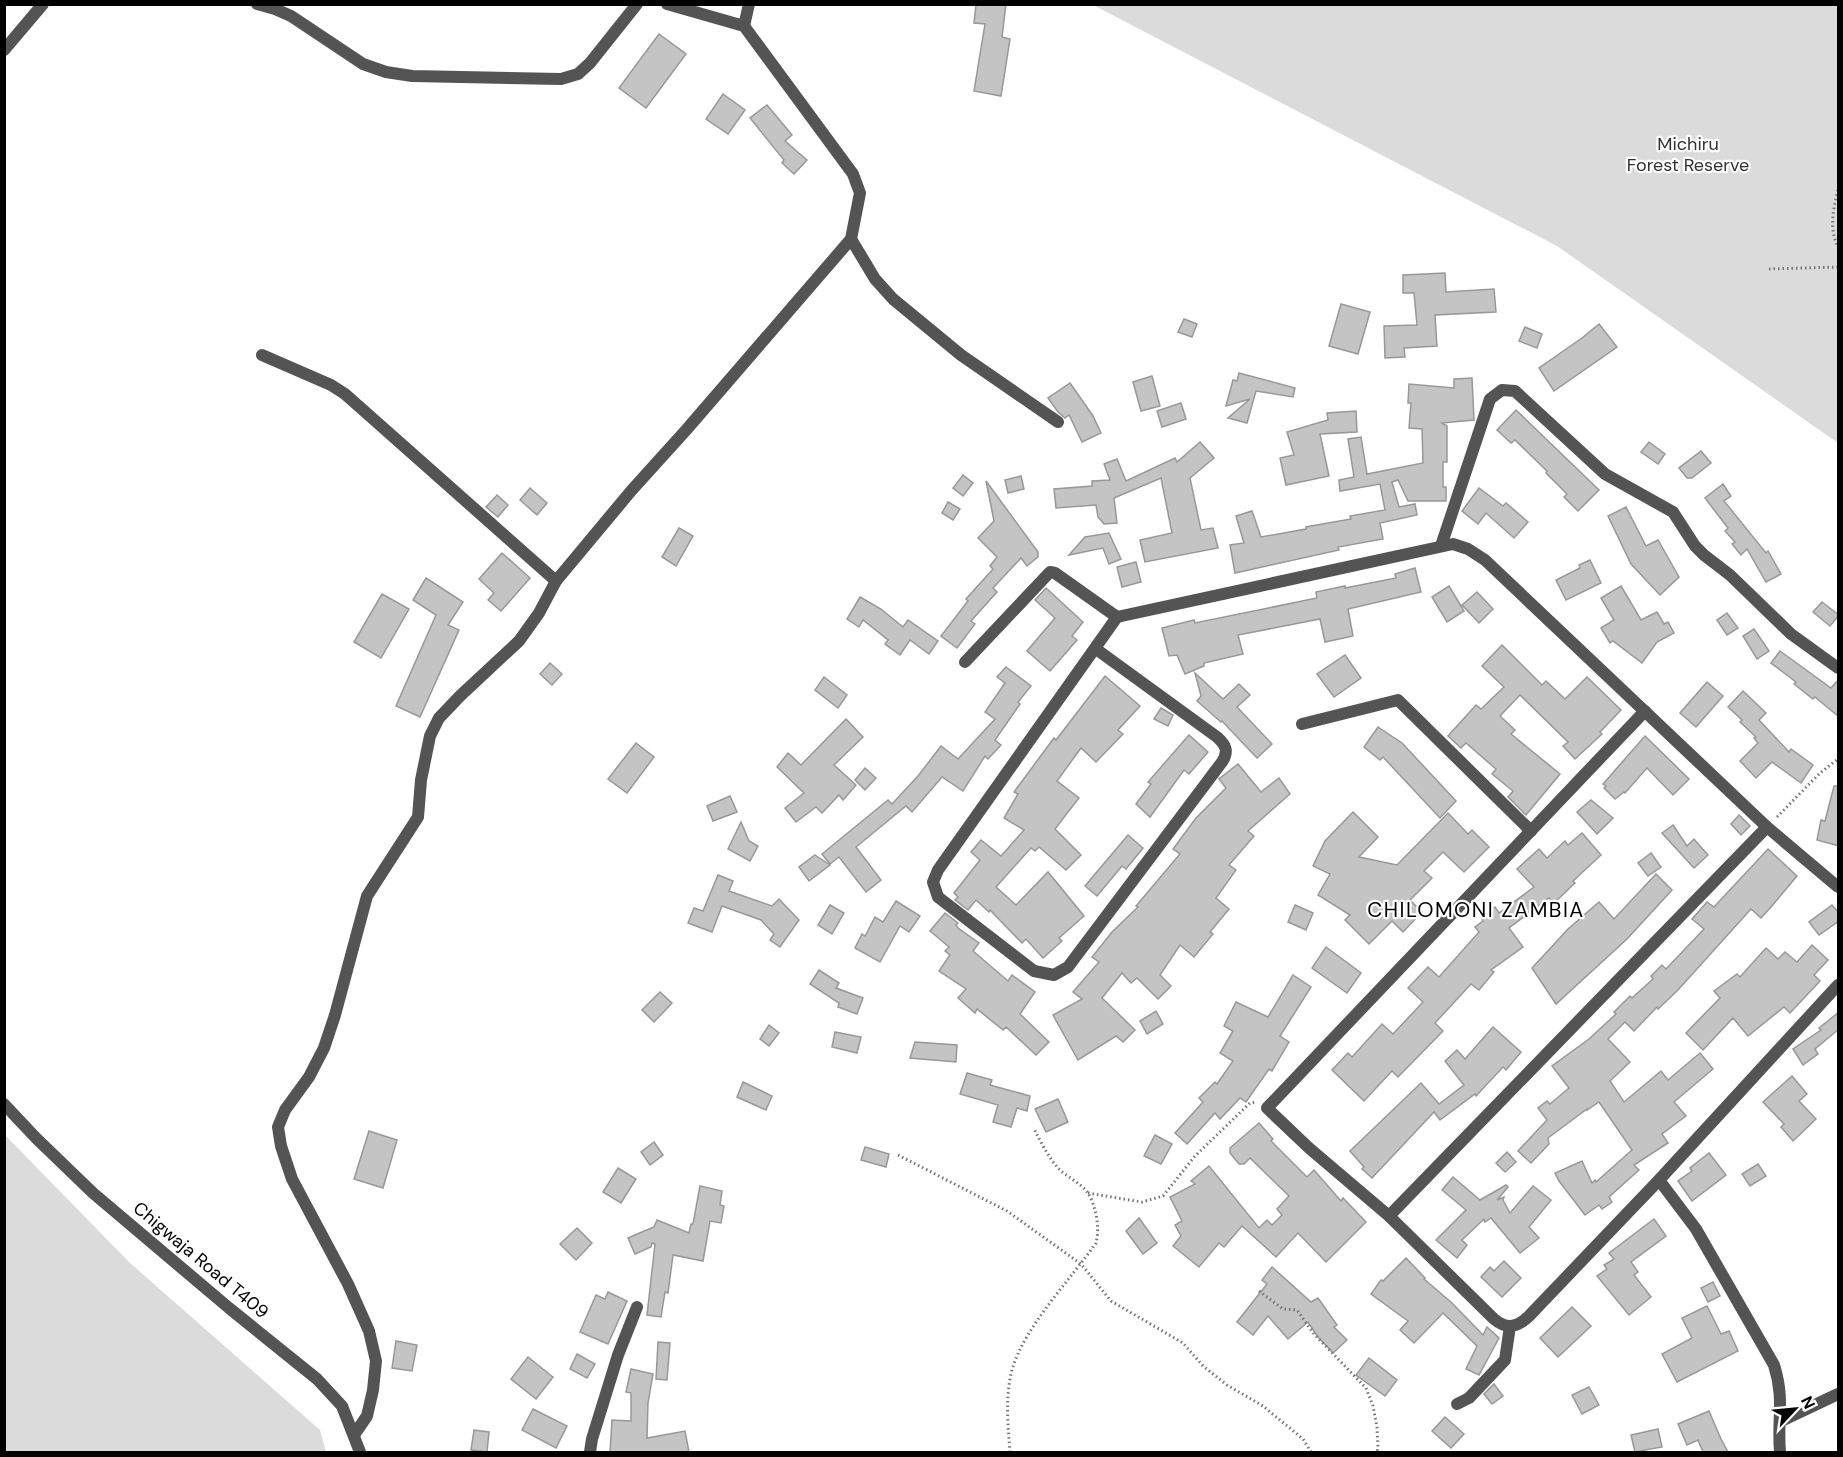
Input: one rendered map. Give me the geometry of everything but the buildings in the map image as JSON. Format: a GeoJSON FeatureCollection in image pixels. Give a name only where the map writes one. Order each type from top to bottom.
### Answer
{"type":"FeatureCollection","features":[{"type":"Feature","properties":{"kind":"street"},"geometry":{"type":"LineString","coordinates":[[4,50],[43,4]]}},
{"type":"Feature","properties":{"kind":"street"},"geometry":{"type":"LineString","coordinates":[[257,4],[291,16],[363,64],[386,72],[412,76],[561,79],[578,74],[590,63],[637,4]]}},
{"type":"Feature","properties":{"kind":"street"},"geometry":{"type":"LineString","coordinates":[[354,1435],[367,1416],[374,1390],[376,1361],[369,1330],[348,1284],[292,1179],[281,1146],[278,1127],[285,1110],[309,1077],[324,1048],[367,896],[418,817],[421,780],[430,736],[439,718],[519,641],[539,613],[556,581],[631,491],[851,239],[860,193],[853,174],[744,26],[667,4]]}},
{"type":"Feature","properties":{"kind":"street"},"geometry":{"type":"LineString","coordinates":[[744,26],[749,4]]}},
{"type":"Feature","properties":{"kind":"street"},"geometry":{"type":"LineString","coordinates":[[851,239],[875,279],[893,299],[961,355],[1058,422]]}},
{"type":"Feature","properties":{"kind":"street"},"geometry":{"type":"LineString","coordinates":[[262,355],[331,385],[345,394],[556,581]]}},
{"type":"Feature","properties":{"kind":"street"},"geometry":{"type":"LineString","coordinates":[[1441,546],[1490,399],[1502,390],[1515,391],[1605,474],[1673,512],[1695,546],[1704,555],[1730,575],[1791,634],[1839,668]]}},
{"type":"Feature","properties":{"kind":"street"},"geometry":{"type":"LineString","coordinates":[[1096,649],[1217,737],[1225,744],[1227,752],[1222,762],[1068,967],[1053,975],[1045,975],[1034,971],[938,897],[933,882],[938,870],[1117,617],[1453,544],[1468,549],[1485,560],[1767,827],[1839,887]]}},
{"type":"Feature","properties":{"kind":"street"},"geometry":{"type":"LineString","coordinates":[[965,662],[1050,572],[1055,573],[1117,617]]}},
{"type":"Feature","properties":{"kind":"street"},"geometry":{"type":"LineString","coordinates":[[1302,724],[1398,700],[1531,831]]}},
{"type":"Feature","properties":{"kind":"street"},"geometry":{"type":"LineString","coordinates":[[1645,711],[1267,1107],[1309,1148],[1389,1216],[1494,1319],[1505,1326],[1510,1326],[1523,1322],[1529,1316],[1659,1180],[1839,985]]}},
{"type":"Feature","properties":{"kind":"street"},"geometry":{"type":"LineString","coordinates":[[1389,1216],[1767,827]]}},
{"type":"Feature","properties":{"kind":"street","name":"Chigwaja Road T409"},"geometry":{"type":"LineString","coordinates":[[4,1104],[93,1193],[318,1380],[342,1406],[360,1452]]}},
{"type":"Feature","properties":{"kind":"street"},"geometry":{"type":"LineString","coordinates":[[1659,1180],[1696,1228],[1774,1365],[1782,1406],[1780,1452]]}},
{"type":"Feature","properties":{"kind":"street"},"geometry":{"type":"LineString","coordinates":[[590,1452],[618,1355],[637,1307]]}},
{"type":"Feature","properties":{"kind":"street"},"geometry":{"type":"LineString","coordinates":[[1457,1404],[1469,1398],[1505,1360],[1510,1326]]}},
{"type":"Feature","properties":{"kind":"street"},"geometry":{"type":"LineString","coordinates":[[1781,1421],[1839,1394]]}},
{"type":"Feature","properties":{"kind":"path"},"geometry":{"type":"LineString","coordinates":[[1839,190],[1833,217],[1833,237],[1839,247]]}},
{"type":"Feature","properties":{"kind":"path"},"geometry":{"type":"LineString","coordinates":[[1769,269],[1839,267]]}},
{"type":"Feature","properties":{"kind":"path"},"geometry":{"type":"LineString","coordinates":[[1767,827],[1824,769],[1839,759]]}},
{"type":"Feature","properties":{"kind":"path"},"geometry":{"type":"LineString","coordinates":[[1034,1128],[1058,1168],[1088,1192],[1143,1202],[1163,1196],[1195,1156],[1250,1103],[1254,1102],[1267,1107]]}},
{"type":"Feature","properties":{"kind":"path"},"geometry":{"type":"LineString","coordinates":[[898,1155],[1007,1211],[1081,1264],[1111,1301],[1183,1343],[1203,1366],[1227,1385],[1263,1406],[1303,1439],[1311,1452]]}},
{"type":"Feature","properties":{"kind":"path"},"geometry":{"type":"LineString","coordinates":[[1010,1452],[1006,1410],[1012,1369],[1027,1338],[1051,1301],[1096,1243],[1099,1232],[1098,1222],[1088,1192]]}},
{"type":"Feature","properties":{"kind":"path"},"geometry":{"type":"LineString","coordinates":[[1259,1291],[1283,1309],[1297,1310],[1314,1334],[1366,1388],[1373,1406],[1377,1427],[1377,1452]]}},
{"type":"Feature","properties":{"kind":"green space","name":"Michiru Forest Reserve"},"geometry":{"type":"Polygon","coordinates":[[[1093,5],[1838,5],[1838,443],[1557,246],[1093,5]]]}},
{"type":"Feature","properties":{"kind":"green space"},"geometry":{"type":"Polygon","coordinates":[[[4,1134],[130,1263],[320,1430],[326,1452],[5,1452],[4,1134]]]}},
{"type":"Feature","properties":{"kind":"district","name":"CHILOMONI ZAMBIA"},"geometry":{"type":"Point","coordinates":[1476,910]}}]}
